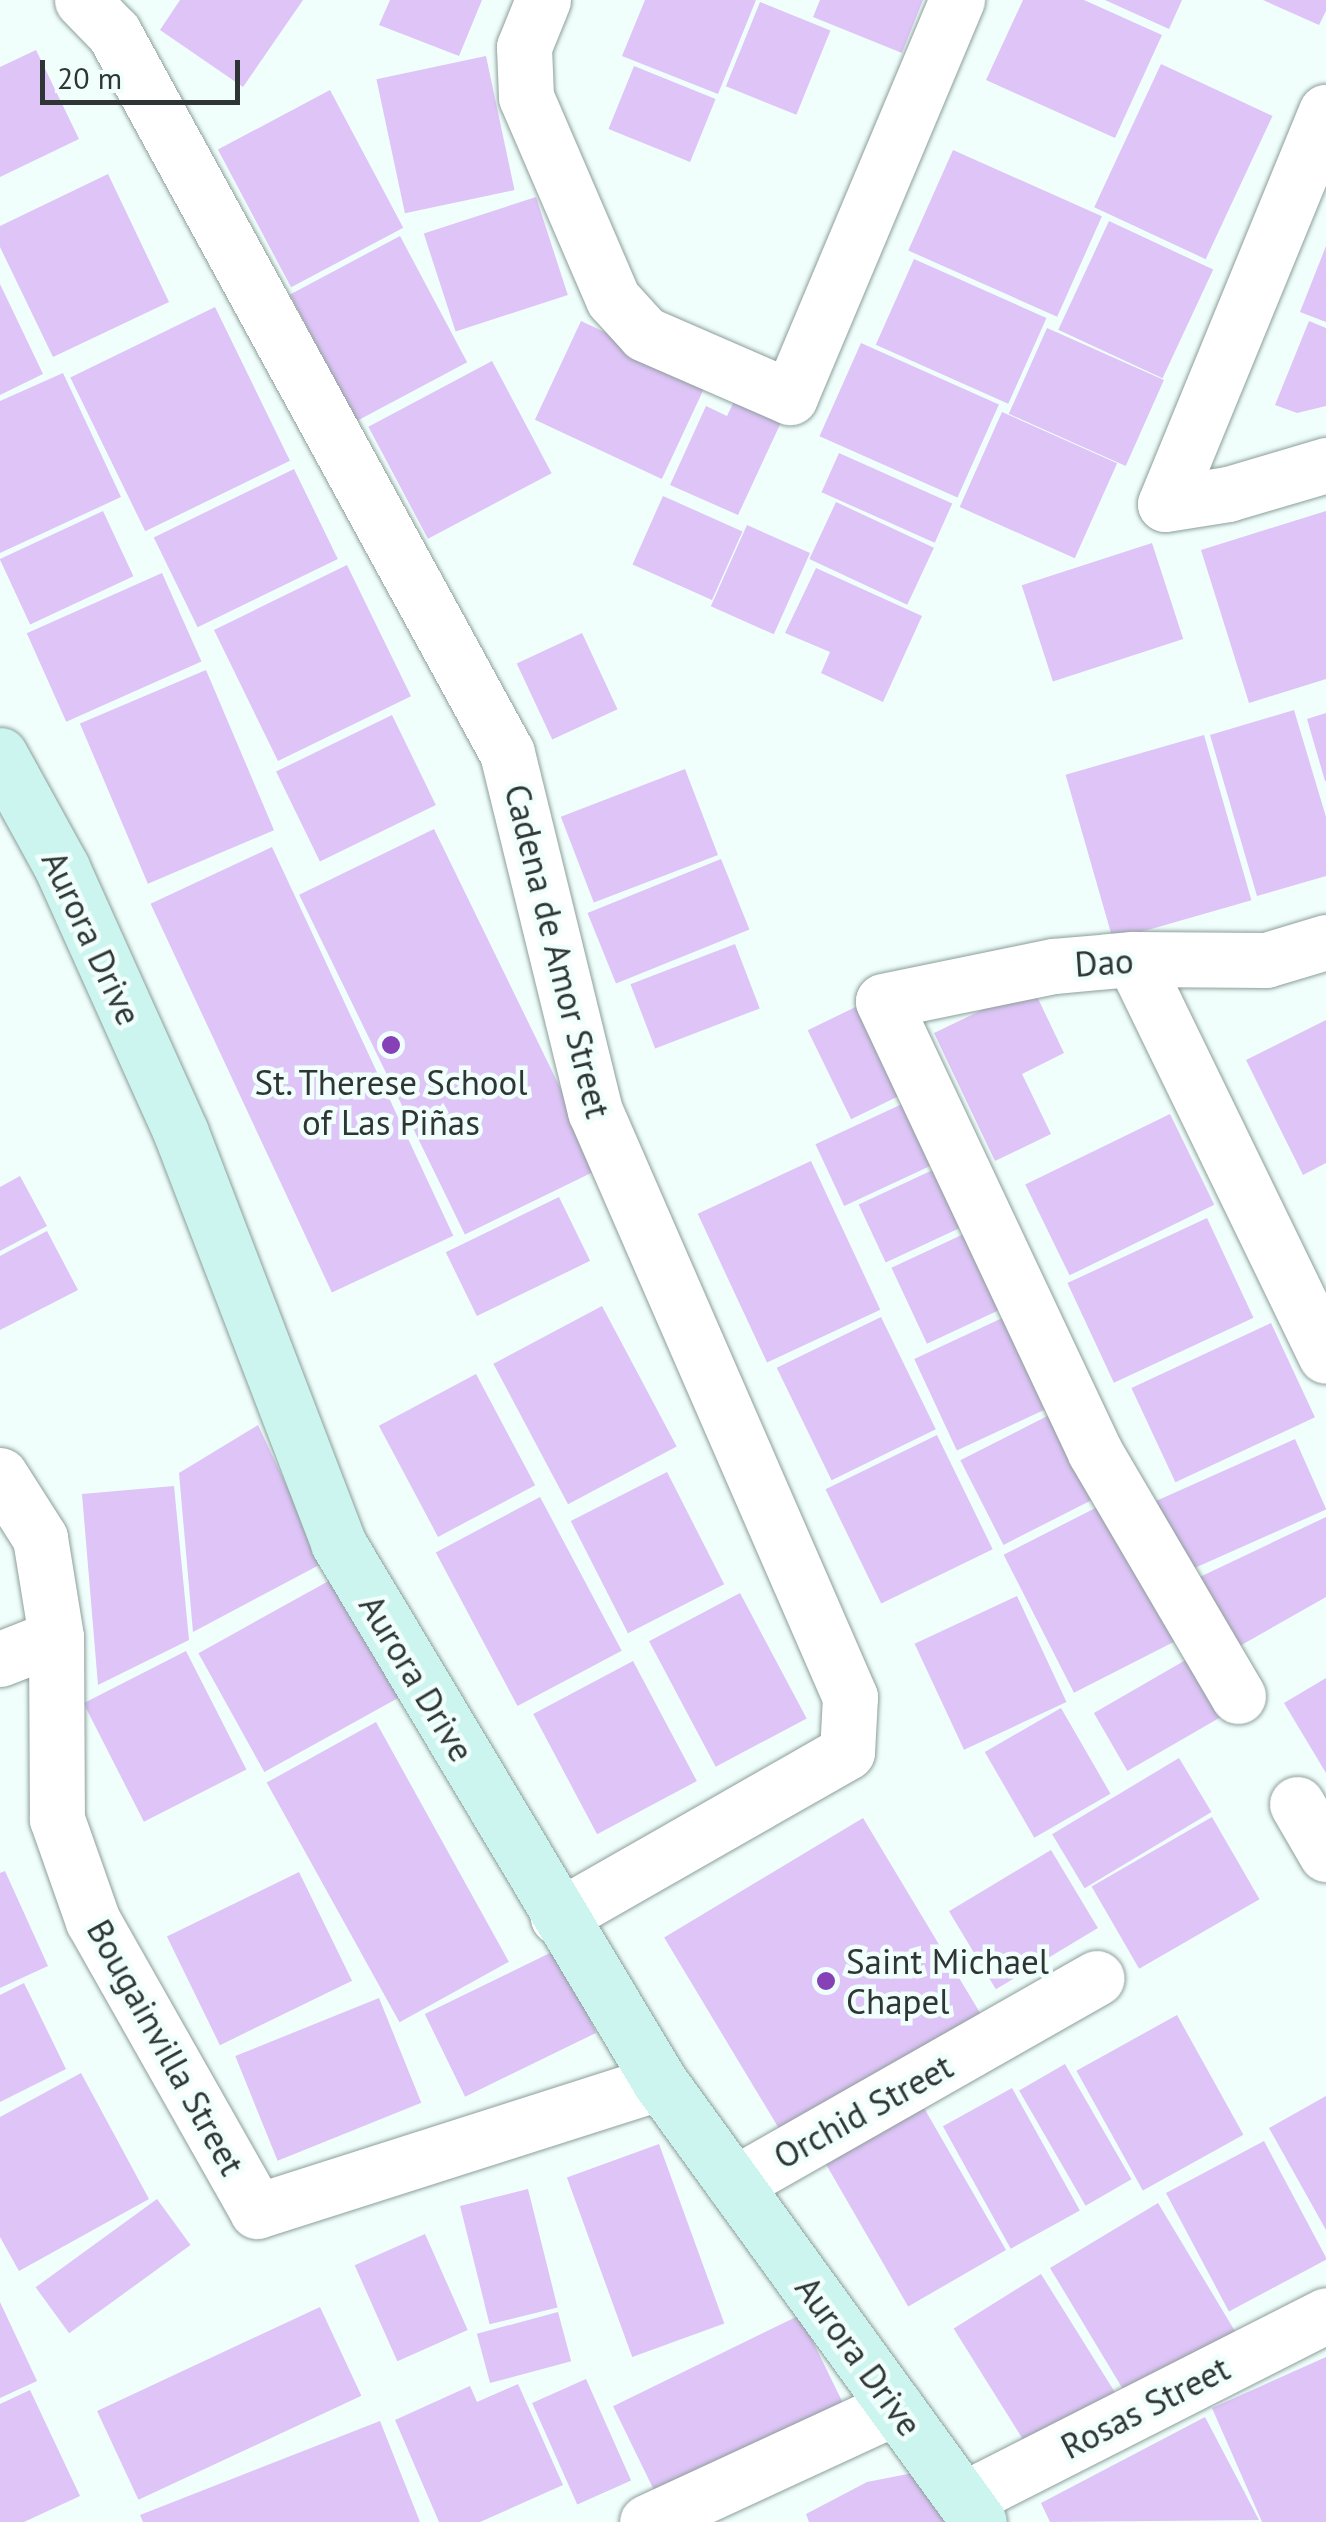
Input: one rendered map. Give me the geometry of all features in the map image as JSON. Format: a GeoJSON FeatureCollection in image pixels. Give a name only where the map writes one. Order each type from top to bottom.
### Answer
{"type":"FeatureCollection","features":[{"type":"Feature","properties":{"kind":"street","name":"Cadena de Amor Street"},"geometry":{"type":"LineString","coordinates":[[82,0],[114,33],[508,753],[595,1111],[850,1696],[847,1752],[558,1917]]}},
{"type":"Feature","properties":{"kind":"street"},"geometry":{"type":"LineString","coordinates":[[543,0],[524,46],[526,97],[613,299],[645,334],[790,396],[958,0]]}},
{"type":"Feature","properties":{"kind":"street"},"geometry":{"type":"LineString","coordinates":[[1326,112],[1165,504],[1326,465]]}},
{"type":"Feature","properties":{"kind":"street","name":"Aurora Drive"},"geometry":{"type":"LineString","coordinates":[[0,754],[62,868],[181,1133],[338,1543],[660,2082],[972,2511]]}},
{"type":"Feature","properties":{"kind":"street","name":"Dao"},"geometry":{"type":"LineString","coordinates":[[1238,1696],[1095,1452],[883,1001],[1054,966],[1133,958],[1266,960],[1326,942]]}},
{"type":"Feature","properties":{"kind":"street"},"geometry":{"type":"LineString","coordinates":[[1133,958],[1326,1356]]}},
{"type":"Feature","properties":{"kind":"street","name":"Bougainvilla Street"},"geometry":{"type":"LineString","coordinates":[[0,1474],[40,1538],[56,1636],[58,1819],[94,1921],[257,2211],[660,2082]]}},
{"type":"Feature","properties":{"kind":"street"},"geometry":{"type":"LineString","coordinates":[[0,1659],[56,1636]]}},
{"type":"Feature","properties":{"kind":"street"},"geometry":{"type":"LineString","coordinates":[[1297,1804],[1326,1854]]}},
{"type":"Feature","properties":{"kind":"street","name":"Orchid Street"},"geometry":{"type":"LineString","coordinates":[[734,2184],[1096,1978]]}},
{"type":"Feature","properties":{"kind":"street","name":"Rosas Street"},"geometry":{"type":"LineString","coordinates":[[972,2511],[1326,2314]]}},
{"type":"Feature","properties":{"kind":"street"},"geometry":{"type":"LineString","coordinates":[[647,2522],[896,2407]]}},
{"type":"Feature","properties":{"kind":"building"},"geometry":{"type":"Polygon","coordinates":[[[180,0],[303,0],[243,87],[160,30],[180,0]]]}},
{"type":"Feature","properties":{"kind":"building"},"geometry":{"type":"Polygon","coordinates":[[[390,0],[482,0],[459,56],[379,25],[390,0]]]}},
{"type":"Feature","properties":{"kind":"building"},"geometry":{"type":"Polygon","coordinates":[[[645,0],[756,0],[718,94],[622,56],[645,0]]]}},
{"type":"Feature","properties":{"kind":"building"},"geometry":{"type":"Polygon","coordinates":[[[820,0],[923,0],[902,53],[813,17],[820,0]]]}},
{"type":"Feature","properties":{"kind":"building"},"geometry":{"type":"Polygon","coordinates":[[[1023,0],[1084,0],[1162,35],[1115,138],[986,80],[1023,0]]]}},
{"type":"Feature","properties":{"kind":"building"},"geometry":{"type":"Polygon","coordinates":[[[1105,0],[1182,0],[1169,29],[1105,0]]]}},
{"type":"Feature","properties":{"kind":"building"},"geometry":{"type":"Polygon","coordinates":[[[1263,0],[1326,0],[1326,11],[1319,25],[1263,0]]]}},
{"type":"Feature","properties":{"kind":"building"},"geometry":{"type":"Polygon","coordinates":[[[760,2],[830,30],[796,115],[726,86],[760,2]]]}},
{"type":"Feature","properties":{"kind":"building"},"geometry":{"type":"Polygon","coordinates":[[[36,50],[79,139],[0,177],[0,67],[36,50]]]}},
{"type":"Feature","properties":{"kind":"building"},"geometry":{"type":"Polygon","coordinates":[[[486,56],[514,190],[405,213],[376,79],[486,56]]]}},
{"type":"Feature","properties":{"kind":"building"},"geometry":{"type":"Polygon","coordinates":[[[1161,64],[1272,116],[1206,259],[1094,207],[1161,64]]]}},
{"type":"Feature","properties":{"kind":"building"},"geometry":{"type":"Polygon","coordinates":[[[634,66],[716,99],[690,162],[609,129],[634,66]]]}},
{"type":"Feature","properties":{"kind":"building"},"geometry":{"type":"Polygon","coordinates":[[[330,90],[403,228],[291,287],[218,150],[330,90]]]}},
{"type":"Feature","properties":{"kind":"building"},"geometry":{"type":"Polygon","coordinates":[[[953,150],[1102,216],[1057,317],[908,250],[953,150]]]}},
{"type":"Feature","properties":{"kind":"building"},"geometry":{"type":"Polygon","coordinates":[[[108,174],[169,302],[53,357],[0,247],[0,226],[108,174]]]}},
{"type":"Feature","properties":{"kind":"building"},"geometry":{"type":"Polygon","coordinates":[[[536,197],[568,295],[456,331],[424,233],[536,197]]]}},
{"type":"Feature","properties":{"kind":"building"},"geometry":{"type":"Polygon","coordinates":[[[1109,221],[1213,270],[1163,378],[1058,330],[1109,221]]]}},
{"type":"Feature","properties":{"kind":"building"},"geometry":{"type":"Polygon","coordinates":[[[400,236],[467,362],[357,421],[290,295],[400,236]]]}},
{"type":"Feature","properties":{"kind":"building"},"geometry":{"type":"Polygon","coordinates":[[[1326,246],[1326,322],[1300,312],[1326,246]]]}},
{"type":"Feature","properties":{"kind":"building"},"geometry":{"type":"Polygon","coordinates":[[[914,259],[1046,318],[1008,404],[876,345],[914,259]]]}},
{"type":"Feature","properties":{"kind":"building"},"geometry":{"type":"Polygon","coordinates":[[[0,284],[43,374],[0,395],[0,284]]]}},
{"type":"Feature","properties":{"kind":"building"},"geometry":{"type":"Polygon","coordinates":[[[215,307],[290,461],[145,531],[70,378],[215,307]]]}},
{"type":"Feature","properties":{"kind":"building"},"geometry":{"type":"Polygon","coordinates":[[[581,321],[708,380],[662,479],[535,420],[581,321]]]}},
{"type":"Feature","properties":{"kind":"building"},"geometry":{"type":"Polygon","coordinates":[[[1309,321],[1326,328],[1326,406],[1297,413],[1275,405],[1309,321]]]}},
{"type":"Feature","properties":{"kind":"building"},"geometry":{"type":"Polygon","coordinates":[[[1047,328],[1164,380],[1126,466],[1009,414],[1047,328]]]}},
{"type":"Feature","properties":{"kind":"building"},"geometry":{"type":"Polygon","coordinates":[[[861,343],[999,404],[957,498],[820,436],[861,343]]]}},
{"type":"Feature","properties":{"kind":"building"},"geometry":{"type":"Polygon","coordinates":[[[492,361],[552,473],[428,539],[368,427],[492,361]]]}},
{"type":"Feature","properties":{"kind":"building"},"geometry":{"type":"Polygon","coordinates":[[[63,373],[121,497],[0,553],[0,401],[63,373]]]}},
{"type":"Feature","properties":{"kind":"building"},"geometry":{"type":"Polygon","coordinates":[[[737,395],[784,416],[738,515],[670,485],[706,406],[727,416],[737,395]]]}},
{"type":"Feature","properties":{"kind":"building"},"geometry":{"type":"Polygon","coordinates":[[[1002,412],[1117,463],[1075,558],[960,507],[1002,412]]]}},
{"type":"Feature","properties":{"kind":"building"},"geometry":{"type":"Polygon","coordinates":[[[839,453],[952,503],[935,543],[822,492],[839,453]]]}},
{"type":"Feature","properties":{"kind":"building"},"geometry":{"type":"Polygon","coordinates":[[[294,469],[338,559],[198,627],[154,537],[294,469]]]}},
{"type":"Feature","properties":{"kind":"building"},"geometry":{"type":"Polygon","coordinates":[[[663,496],[742,531],[712,600],[632,565],[663,496]]]}},
{"type":"Feature","properties":{"kind":"building"},"geometry":{"type":"Polygon","coordinates":[[[836,502],[934,548],[907,605],[809,559],[836,502]]]}},
{"type":"Feature","properties":{"kind":"building"},"geometry":{"type":"Polygon","coordinates":[[[103,511],[133,576],[30,624],[0,559],[103,511]]]}},
{"type":"Feature","properties":{"kind":"building"},"geometry":{"type":"Polygon","coordinates":[[[1326,511],[1326,679],[1249,703],[1201,550],[1326,511]]]}},
{"type":"Feature","properties":{"kind":"building"},"geometry":{"type":"Polygon","coordinates":[[[747,525],[810,553],[774,634],[711,606],[747,525]]]}},
{"type":"Feature","properties":{"kind":"building"},"geometry":{"type":"Polygon","coordinates":[[[1152,543],[1183,639],[1053,681],[1022,585],[1152,543]]]}},
{"type":"Feature","properties":{"kind":"building"},"geometry":{"type":"Polygon","coordinates":[[[347,565],[411,696],[278,761],[214,630],[347,565]]]}},
{"type":"Feature","properties":{"kind":"building"},"geometry":{"type":"Polygon","coordinates":[[[816,568],[922,616],[883,702],[821,673],[830,652],[785,633],[816,568]]]}},
{"type":"Feature","properties":{"kind":"building"},"geometry":{"type":"Polygon","coordinates":[[[162,573],[201,662],[66,722],[27,633],[162,573]]]}},
{"type":"Feature","properties":{"kind":"building"},"geometry":{"type":"Polygon","coordinates":[[[582,633],[617,709],[552,740],[517,663],[582,633]]]}},
{"type":"Feature","properties":{"kind":"building"},"geometry":{"type":"Polygon","coordinates":[[[206,670],[274,830],[148,884],[80,724],[206,670]]]}},
{"type":"Feature","properties":{"kind":"building"},"geometry":{"type":"Polygon","coordinates":[[[1294,710],[1326,817],[1326,876],[1257,896],[1210,735],[1294,710]]]}},
{"type":"Feature","properties":{"kind":"building"},"geometry":{"type":"Polygon","coordinates":[[[1326,713],[1326,781],[1325,781],[1307,719],[1326,713]]]}},
{"type":"Feature","properties":{"kind":"building"},"geometry":{"type":"Polygon","coordinates":[[[392,715],[436,805],[320,861],[276,772],[392,715]]]}},
{"type":"Feature","properties":{"kind":"building"},"geometry":{"type":"Polygon","coordinates":[[[1204,735],[1251,900],[1113,940],[1066,775],[1204,735]]]}},
{"type":"Feature","properties":{"kind":"building"},"geometry":{"type":"Polygon","coordinates":[[[685,769],[718,855],[594,903],[561,817],[685,769]]]}},
{"type":"Feature","properties":{"kind":"building"},"geometry":{"type":"Polygon","coordinates":[[[434,829],[600,1169],[465,1234],[299,895],[434,829]]]}},
{"type":"Feature","properties":{"kind":"building"},"geometry":{"type":"Polygon","coordinates":[[[272,847],[453,1236],[332,1292],[151,904],[272,847]]]}},
{"type":"Feature","properties":{"kind":"building"},"geometry":{"type":"Polygon","coordinates":[[[721,859],[749,929],[616,983],[587,913],[721,859]]]}},
{"type":"Feature","properties":{"kind":"building"},"geometry":{"type":"Polygon","coordinates":[[[735,944],[760,1008],[655,1049],[630,984],[735,944]]]}},
{"type":"Feature","properties":{"kind":"building"},"geometry":{"type":"Polygon","coordinates":[[[1032,986],[1064,1053],[1022,1074],[1051,1134],[995,1161],[934,1033],[1032,986]]]}},
{"type":"Feature","properties":{"kind":"building"},"geometry":{"type":"Polygon","coordinates":[[[876,997],[919,1086],[851,1119],[808,1030],[876,997]]]}},
{"type":"Feature","properties":{"kind":"building"},"geometry":{"type":"Polygon","coordinates":[[[1326,1020],[1326,1163],[1303,1175],[1246,1060],[1326,1020]]]}},
{"type":"Feature","properties":{"kind":"building"},"geometry":{"type":"Polygon","coordinates":[[[917,1097],[946,1159],[844,1206],[815,1144],[917,1097]]]}},
{"type":"Feature","properties":{"kind":"building"},"geometry":{"type":"Polygon","coordinates":[[[1170,1114],[1214,1205],[1070,1275],[1025,1185],[1170,1114]]]}},
{"type":"Feature","properties":{"kind":"building"},"geometry":{"type":"Polygon","coordinates":[[[811,1161],[880,1310],[767,1362],[698,1214],[811,1161]]]}},
{"type":"Feature","properties":{"kind":"building"},"geometry":{"type":"Polygon","coordinates":[[[952,1161],[979,1219],[886,1263],[859,1205],[952,1161]]]}},
{"type":"Feature","properties":{"kind":"building"},"geometry":{"type":"Polygon","coordinates":[[[20,1176],[47,1226],[0,1251],[0,1187],[20,1176]]]}},
{"type":"Feature","properties":{"kind":"building"},"geometry":{"type":"Polygon","coordinates":[[[559,1197],[590,1261],[477,1316],[446,1252],[559,1197]]]}},
{"type":"Feature","properties":{"kind":"building"},"geometry":{"type":"Polygon","coordinates":[[[1207,1218],[1253,1318],[1114,1383],[1067,1283],[1207,1218]]]}},
{"type":"Feature","properties":{"kind":"building"},"geometry":{"type":"Polygon","coordinates":[[[983,1225],[1018,1301],[927,1344],[891,1268],[983,1225]]]}},
{"type":"Feature","properties":{"kind":"building"},"geometry":{"type":"Polygon","coordinates":[[[47,1231],[78,1290],[0,1330],[0,1256],[47,1231]]]}},
{"type":"Feature","properties":{"kind":"building"},"geometry":{"type":"Polygon","coordinates":[[[602,1306],[677,1446],[568,1504],[493,1364],[602,1306]]]}},
{"type":"Feature","properties":{"kind":"building"},"geometry":{"type":"Polygon","coordinates":[[[1013,1313],[1056,1405],[957,1451],[914,1359],[1013,1313]]]}},
{"type":"Feature","properties":{"kind":"building"},"geometry":{"type":"Polygon","coordinates":[[[881,1317],[936,1429],[832,1480],[777,1368],[881,1317]]]}},
{"type":"Feature","properties":{"kind":"building"},"geometry":{"type":"Polygon","coordinates":[[[1271,1323],[1315,1417],[1175,1482],[1131,1388],[1271,1323]]]}},
{"type":"Feature","properties":{"kind":"building"},"geometry":{"type":"Polygon","coordinates":[[[476,1374],[535,1485],[438,1537],[379,1426],[476,1374]]]}},
{"type":"Feature","properties":{"kind":"building"},"geometry":{"type":"Polygon","coordinates":[[[1061,1409],[1104,1494],[1003,1545],[960,1460],[1061,1409]]]}},
{"type":"Feature","properties":{"kind":"building"},"geometry":{"type":"Polygon","coordinates":[[[258,1425],[323,1563],[193,1632],[179,1473],[258,1425]]]}},
{"type":"Feature","properties":{"kind":"building"},"geometry":{"type":"Polygon","coordinates":[[[937,1435],[993,1549],[881,1604],[826,1489],[937,1435]]]}},
{"type":"Feature","properties":{"kind":"building"},"geometry":{"type":"Polygon","coordinates":[[[1295,1439],[1326,1509],[1178,1575],[1147,1505],[1295,1439]]]}},
{"type":"Feature","properties":{"kind":"building"},"geometry":{"type":"Polygon","coordinates":[[[667,1472],[724,1584],[628,1633],[571,1521],[667,1472]]]}},
{"type":"Feature","properties":{"kind":"building"},"geometry":{"type":"Polygon","coordinates":[[[174,1486],[189,1640],[98,1685],[82,1494],[174,1486]]]}},
{"type":"Feature","properties":{"kind":"building"},"geometry":{"type":"Polygon","coordinates":[[[540,1497],[622,1651],[518,1706],[436,1552],[540,1497]]]}},
{"type":"Feature","properties":{"kind":"building"},"geometry":{"type":"Polygon","coordinates":[[[1115,1498],[1185,1636],[1074,1693],[1004,1555],[1115,1498]]]}},
{"type":"Feature","properties":{"kind":"building"},"geometry":{"type":"Polygon","coordinates":[[[1326,1517],[1326,1597],[1222,1656],[1187,1583],[1326,1517]]]}},
{"type":"Feature","properties":{"kind":"building"},"geometry":{"type":"Polygon","coordinates":[[[334,1578],[400,1697],[264,1772],[198,1653],[334,1578]]]}},
{"type":"Feature","properties":{"kind":"building"},"geometry":{"type":"Polygon","coordinates":[[[740,1593],[807,1718],[716,1767],[649,1641],[740,1593]]]}},
{"type":"Feature","properties":{"kind":"building"},"geometry":{"type":"Polygon","coordinates":[[[1017,1596],[1066,1702],[964,1750],[915,1644],[1017,1596]]]}},
{"type":"Feature","properties":{"kind":"building"},"geometry":{"type":"Polygon","coordinates":[[[1203,1650],[1236,1708],[1127,1771],[1094,1713],[1203,1650]]]}},
{"type":"Feature","properties":{"kind":"building"},"geometry":{"type":"Polygon","coordinates":[[[186,1651],[246,1770],[144,1822],[84,1703],[186,1651]]]}},
{"type":"Feature","properties":{"kind":"building"},"geometry":{"type":"Polygon","coordinates":[[[633,1661],[697,1781],[597,1834],[533,1714],[633,1661]]]}},
{"type":"Feature","properties":{"kind":"building"},"geometry":{"type":"Polygon","coordinates":[[[1326,1678],[1326,1773],[1284,1703],[1326,1678]]]}},
{"type":"Feature","properties":{"kind":"building"},"geometry":{"type":"Polygon","coordinates":[[[1061,1708],[1110,1794],[1034,1838],[985,1752],[1061,1708]]]}},
{"type":"Feature","properties":{"kind":"building"},"geometry":{"type":"Polygon","coordinates":[[[376,1722],[509,1962],[400,2022],[267,1783],[376,1722]]]}},
{"type":"Feature","properties":{"kind":"building"},"geometry":{"type":"Polygon","coordinates":[[[1179,1758],[1211,1812],[1085,1888],[1052,1834],[1179,1758]]]}},
{"type":"Feature","properties":{"kind":"building"},"geometry":{"type":"Polygon","coordinates":[[[1212,1817],[1260,1899],[1139,1969],[1092,1886],[1212,1817]]]}},
{"type":"Feature","properties":{"kind":"building","name":"Saint Michael Chapel"},"geometry":{"type":"Polygon","coordinates":[[[863,1818],[987,2024],[788,2143],[664,1937],[863,1818]]]}},
{"type":"Feature","properties":{"kind":"building"},"geometry":{"type":"Polygon","coordinates":[[[1051,1850],[1098,1928],[996,1989],[949,1911],[1051,1850]]]}},
{"type":"Feature","properties":{"kind":"building"},"geometry":{"type":"Polygon","coordinates":[[[5,1871],[48,1966],[0,1988],[0,1873],[5,1871]]]}},
{"type":"Feature","properties":{"kind":"building"},"geometry":{"type":"Polygon","coordinates":[[[299,1872],[352,1981],[220,2045],[167,1936],[299,1872]]]}},
{"type":"Feature","properties":{"kind":"building"},"geometry":{"type":"Polygon","coordinates":[[[556,1950],[596,2033],[465,2097],[425,2014],[556,1950]]]}},
{"type":"Feature","properties":{"kind":"building"},"geometry":{"type":"Polygon","coordinates":[[[24,1983],[66,2069],[0,2102],[0,1995],[24,1983]]]}},
{"type":"Feature","properties":{"kind":"building"},"geometry":{"type":"Polygon","coordinates":[[[379,1998],[421,2103],[278,2161],[235,2056],[379,1998]]]}},
{"type":"Feature","properties":{"kind":"building"},"geometry":{"type":"Polygon","coordinates":[[[1177,2015],[1243,2135],[1143,2191],[1076,2071],[1177,2015]]]}},
{"type":"Feature","properties":{"kind":"building"},"geometry":{"type":"Polygon","coordinates":[[[1065,2064],[1132,2179],[1086,2206],[1019,2090],[1065,2064]]]}},
{"type":"Feature","properties":{"kind":"building"},"geometry":{"type":"Polygon","coordinates":[[[81,2073],[149,2199],[19,2271],[0,2237],[0,2117],[81,2073]]]}},
{"type":"Feature","properties":{"kind":"building"},"geometry":{"type":"Polygon","coordinates":[[[1012,2088],[1080,2210],[1011,2249],[943,2126],[1012,2088]]]}},
{"type":"Feature","properties":{"kind":"building"},"geometry":{"type":"Polygon","coordinates":[[[1326,2096],[1326,2230],[1269,2128],[1326,2096]]]}},
{"type":"Feature","properties":{"kind":"building"},"geometry":{"type":"Polygon","coordinates":[[[924,2108],[1006,2250],[908,2307],[826,2164],[924,2108]]]}},
{"type":"Feature","properties":{"kind":"building"},"geometry":{"type":"Polygon","coordinates":[[[1264,2141],[1326,2260],[1229,2311],[1166,2193],[1264,2141]]]}},
{"type":"Feature","properties":{"kind":"building"},"geometry":{"type":"Polygon","coordinates":[[[659,2144],[724,2323],[632,2357],[567,2178],[659,2144]]]}},
{"type":"Feature","properties":{"kind":"building"},"geometry":{"type":"Polygon","coordinates":[[[528,2189],[558,2307],[490,2324],[460,2206],[528,2189]]]}},
{"type":"Feature","properties":{"kind":"building"},"geometry":{"type":"Polygon","coordinates":[[[157,2199],[191,2245],[69,2333],[36,2287],[157,2199]]]}},
{"type":"Feature","properties":{"kind":"building"},"geometry":{"type":"Polygon","coordinates":[[[1158,2203],[1236,2332],[1128,2397],[1050,2268],[1158,2203]]]}},
{"type":"Feature","properties":{"kind":"building"},"geometry":{"type":"Polygon","coordinates":[[[425,2234],[468,2330],[397,2361],[355,2265],[425,2234]]]}},
{"type":"Feature","properties":{"kind":"building"},"geometry":{"type":"Polygon","coordinates":[[[1041,2274],[1119,2400],[1032,2454],[954,2329],[1041,2274]]]}},
{"type":"Feature","properties":{"kind":"building"},"geometry":{"type":"Polygon","coordinates":[[[0,2302],[37,2381],[0,2398],[0,2302]]]}},
{"type":"Feature","properties":{"kind":"building"},"geometry":{"type":"Polygon","coordinates":[[[320,2307],[361,2396],[138,2500],[97,2411],[320,2307]]]}},
{"type":"Feature","properties":{"kind":"building"},"geometry":{"type":"Polygon","coordinates":[[[558,2312],[571,2361],[490,2383],[477,2334],[558,2312]]]}},
{"type":"Feature","properties":{"kind":"building"},"geometry":{"type":"Polygon","coordinates":[[[800,2315],[848,2413],[661,2504],[613,2406],[800,2315]]]}},
{"type":"Feature","properties":{"kind":"building"},"geometry":{"type":"Polygon","coordinates":[[[1326,2357],[1326,2522],[1262,2522],[1212,2408],[1326,2357]]]}},
{"type":"Feature","properties":{"kind":"building"},"geometry":{"type":"Polygon","coordinates":[[[586,2379],[631,2480],[577,2504],[532,2403],[586,2379]]]}},
{"type":"Feature","properties":{"kind":"building"},"geometry":{"type":"Polygon","coordinates":[[[518,2384],[563,2485],[480,2522],[439,2522],[395,2420],[470,2386],[477,2402],[518,2384]]]}},
{"type":"Feature","properties":{"kind":"building"},"geometry":{"type":"Polygon","coordinates":[[[30,2390],[80,2496],[24,2522],[0,2522],[0,2404],[30,2390]]]}},
{"type":"Feature","properties":{"kind":"building"},"geometry":{"type":"Polygon","coordinates":[[[1205,2417],[1259,2520],[1050,2522],[1041,2503],[1205,2417]]]}},
{"type":"Feature","properties":{"kind":"building"},"geometry":{"type":"Polygon","coordinates":[[[380,2421],[420,2522],[143,2522],[140,2515],[380,2421]]]}},
{"type":"Feature","properties":{"kind":"building"},"geometry":{"type":"Polygon","coordinates":[[[913,2473],[945,2522],[809,2522],[806,2514],[867,2482],[913,2473]]]}},
{"type":"Feature","properties":{"kind":"place","name":"St. Therese School of Las Piñas"},"geometry":{"type":"Point","coordinates":[391,1045]}},
{"type":"Feature","properties":{"kind":"place","name":"Saint Michael Chapel"},"geometry":{"type":"Point","coordinates":[826,1981]}}]}
